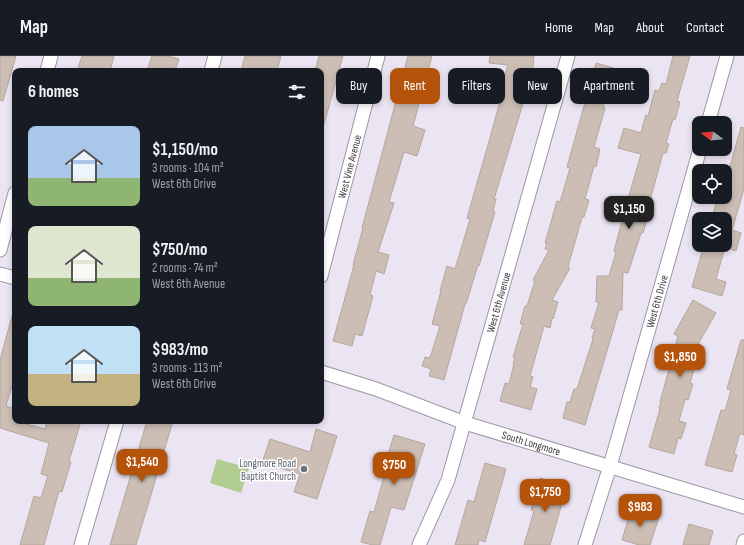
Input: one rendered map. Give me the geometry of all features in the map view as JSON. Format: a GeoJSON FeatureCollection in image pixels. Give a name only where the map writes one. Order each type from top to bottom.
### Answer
{"type":"FeatureCollection","features":[{"type":"Feature","properties":{"kind":"street"},"geometry":{"type":"LineString","coordinates":[[48,68],[51,56]]}},
{"type":"Feature","properties":{"kind":"street"},"geometry":{"type":"LineString","coordinates":[[213,68],[215,56]]}},
{"type":"Feature","properties":{"kind":"street","name":"West Vine Avenue"},"geometry":{"type":"LineString","coordinates":[[324,264],[378,56]]}},
{"type":"Feature","properties":{"kind":"street","name":"West 6th Avenue"},"geometry":{"type":"LineString","coordinates":[[419,545],[448,480],[568,56]]}},
{"type":"Feature","properties":{"kind":"street"},"geometry":{"type":"LineString","coordinates":[[710,116],[726,56]]}},
{"type":"Feature","properties":{"kind":"street","name":"West 6th Drive"},"geometry":{"type":"LineString","coordinates":[[586,545],[610,466],[698,156]]}},
{"type":"Feature","properties":{"kind":"street"},"geometry":{"type":"LineString","coordinates":[[0,250],[12,204]]}},
{"type":"Feature","properties":{"kind":"street"},"geometry":{"type":"LineString","coordinates":[[0,274],[12,277]]}},
{"type":"Feature","properties":{"kind":"street","name":"South Longmore"},"geometry":{"type":"LineString","coordinates":[[324,373],[376,389],[465,422],[744,507]]}},
{"type":"Feature","properties":{"kind":"street"},"geometry":{"type":"LineString","coordinates":[[81,545],[116,424]]}},
{"type":"Feature","properties":{"kind":"street"},"geometry":{"type":"LineString","coordinates":[[743,545],[744,541]]}},
{"type":"Feature","properties":{"kind":"green space"},"geometry":{"type":"Polygon","coordinates":[[[217,459],[249,468],[241,493],[210,483],[217,459]]]}},
{"type":"Feature","properties":{"kind":"building"},"geometry":{"type":"Polygon","coordinates":[[[0,56],[16,56],[3,101],[0,100],[0,56]]]}},
{"type":"Feature","properties":{"kind":"building"},"geometry":{"type":"Polygon","coordinates":[[[82,56],[114,56],[111,68],[78,68],[82,56]]]}},
{"type":"Feature","properties":{"kind":"building"},"geometry":{"type":"Polygon","coordinates":[[[152,56],[168,56],[179,59],[176,68],[148,68],[152,56]]]}},
{"type":"Feature","properties":{"kind":"building"},"geometry":{"type":"Polygon","coordinates":[[[245,56],[281,56],[278,68],[242,68],[245,56]]]}},
{"type":"Feature","properties":{"kind":"building"},"geometry":{"type":"Polygon","coordinates":[[[319,56],[343,56],[340,68],[336,68],[336,81],[324,124],[324,68],[316,68],[319,56]]]}},
{"type":"Feature","properties":{"kind":"building"},"geometry":{"type":"Polygon","coordinates":[[[408,56],[432,56],[429,68],[405,68],[408,56]]]}},
{"type":"Feature","properties":{"kind":"building"},"geometry":{"type":"Polygon","coordinates":[[[490,56],[534,56],[533,68],[513,68],[513,104],[523,104],[494,199],[496,199],[493,211],[495,212],[479,266],[478,265],[465,304],[444,380],[429,376],[431,369],[422,366],[425,357],[430,358],[440,326],[432,324],[447,266],[455,269],[470,219],[467,218],[499,104],[505,104],[505,76],[508,65],[489,63],[490,56]]]}},
{"type":"Feature","properties":{"kind":"building"},"geometry":{"type":"Polygon","coordinates":[[[673,56],[690,56],[677,101],[680,102],[666,143],[669,144],[666,153],[663,153],[646,215],[648,216],[643,233],[641,233],[628,273],[623,272],[622,310],[619,310],[585,425],[563,418],[567,402],[570,402],[574,389],[577,389],[593,339],[595,329],[591,328],[599,302],[596,302],[597,276],[609,276],[616,252],[614,251],[622,221],[618,220],[625,198],[628,199],[641,154],[618,148],[624,128],[641,133],[646,115],[648,116],[655,90],[659,91],[662,83],[666,84],[673,56]]]}},
{"type":"Feature","properties":{"kind":"building"},"geometry":{"type":"Polygon","coordinates":[[[596,63],[614,68],[595,68],[596,63]]]}},
{"type":"Feature","properties":{"kind":"building"},"geometry":{"type":"Polygon","coordinates":[[[395,104],[419,104],[413,126],[425,130],[417,156],[404,152],[389,202],[394,203],[378,252],[389,255],[384,274],[376,271],[370,295],[373,296],[362,336],[355,334],[352,346],[333,341],[354,265],[362,228],[395,104]]]}},
{"type":"Feature","properties":{"kind":"building"},"geometry":{"type":"Polygon","coordinates":[[[585,104],[604,104],[603,107],[605,108],[594,147],[600,149],[596,167],[594,166],[585,199],[589,200],[584,217],[582,217],[568,267],[570,268],[552,300],[558,302],[550,328],[544,326],[530,376],[533,377],[530,387],[537,389],[531,410],[500,401],[505,383],[509,384],[515,358],[513,357],[523,324],[520,324],[525,306],[527,306],[535,281],[533,280],[549,250],[545,249],[547,243],[545,243],[557,201],[560,202],[570,168],[567,167],[585,104]]]}},
{"type":"Feature","properties":{"kind":"building"},"geometry":{"type":"Polygon","coordinates":[[[741,127],[744,128],[744,189],[732,230],[732,212],[713,212],[716,204],[732,204],[732,164],[731,164],[741,127]]]}},
{"type":"Feature","properties":{"kind":"building"},"geometry":{"type":"Polygon","coordinates":[[[732,230],[741,233],[736,251],[732,250],[732,230]]]}},
{"type":"Feature","properties":{"kind":"building"},"geometry":{"type":"Polygon","coordinates":[[[702,252],[724,252],[716,279],[726,282],[722,296],[692,287],[702,252]]]}},
{"type":"Feature","properties":{"kind":"building"},"geometry":{"type":"Polygon","coordinates":[[[693,300],[716,313],[698,344],[701,345],[690,383],[693,384],[688,400],[685,399],[679,421],[686,423],[681,439],[678,438],[674,454],[649,447],[678,336],[674,334],[693,300]]]}},
{"type":"Feature","properties":{"kind":"building"},"geometry":{"type":"Polygon","coordinates":[[[12,316],[12,386],[6,406],[12,408],[12,424],[26,424],[45,429],[46,424],[80,424],[69,461],[71,462],[62,492],[59,491],[44,545],[20,545],[34,496],[41,498],[48,476],[41,474],[49,443],[0,428],[0,360],[12,316]]]}},
{"type":"Feature","properties":{"kind":"building"},"geometry":{"type":"Polygon","coordinates":[[[741,340],[744,340],[744,435],[740,433],[734,454],[737,455],[732,472],[705,465],[721,410],[725,411],[731,390],[727,389],[741,340]]]}},
{"type":"Feature","properties":{"kind":"building"},"geometry":{"type":"Polygon","coordinates":[[[146,424],[172,424],[136,545],[110,545],[146,424]]]}},
{"type":"Feature","properties":{"kind":"building","name":"Longmore Road Baptist Church"},"geometry":{"type":"Polygon","coordinates":[[[316,429],[337,436],[317,499],[294,492],[300,474],[262,463],[270,439],[310,452],[316,429]]]}},
{"type":"Feature","properties":{"kind":"building"},"geometry":{"type":"Polygon","coordinates":[[[394,435],[425,444],[404,510],[391,507],[380,545],[373,545],[361,542],[370,511],[374,512],[394,435]]]}},
{"type":"Feature","properties":{"kind":"building"},"geometry":{"type":"Polygon","coordinates":[[[485,463],[506,469],[485,542],[479,540],[478,545],[455,545],[468,500],[474,502],[485,463]]]}},
{"type":"Feature","properties":{"kind":"building"},"geometry":{"type":"Polygon","coordinates":[[[540,478],[567,486],[550,545],[524,545],[534,511],[531,510],[540,478]]]}},
{"type":"Feature","properties":{"kind":"building"},"geometry":{"type":"Polygon","coordinates":[[[631,509],[659,517],[650,545],[639,545],[622,540],[631,509]]]}},
{"type":"Feature","properties":{"kind":"building"},"geometry":{"type":"Polygon","coordinates":[[[689,524],[713,531],[709,545],[683,545],[689,524]]]}},
{"type":"Feature","properties":{"kind":"place","name":"Longmore Road Baptist Church"},"geometry":{"type":"Point","coordinates":[304,469]}}]}
